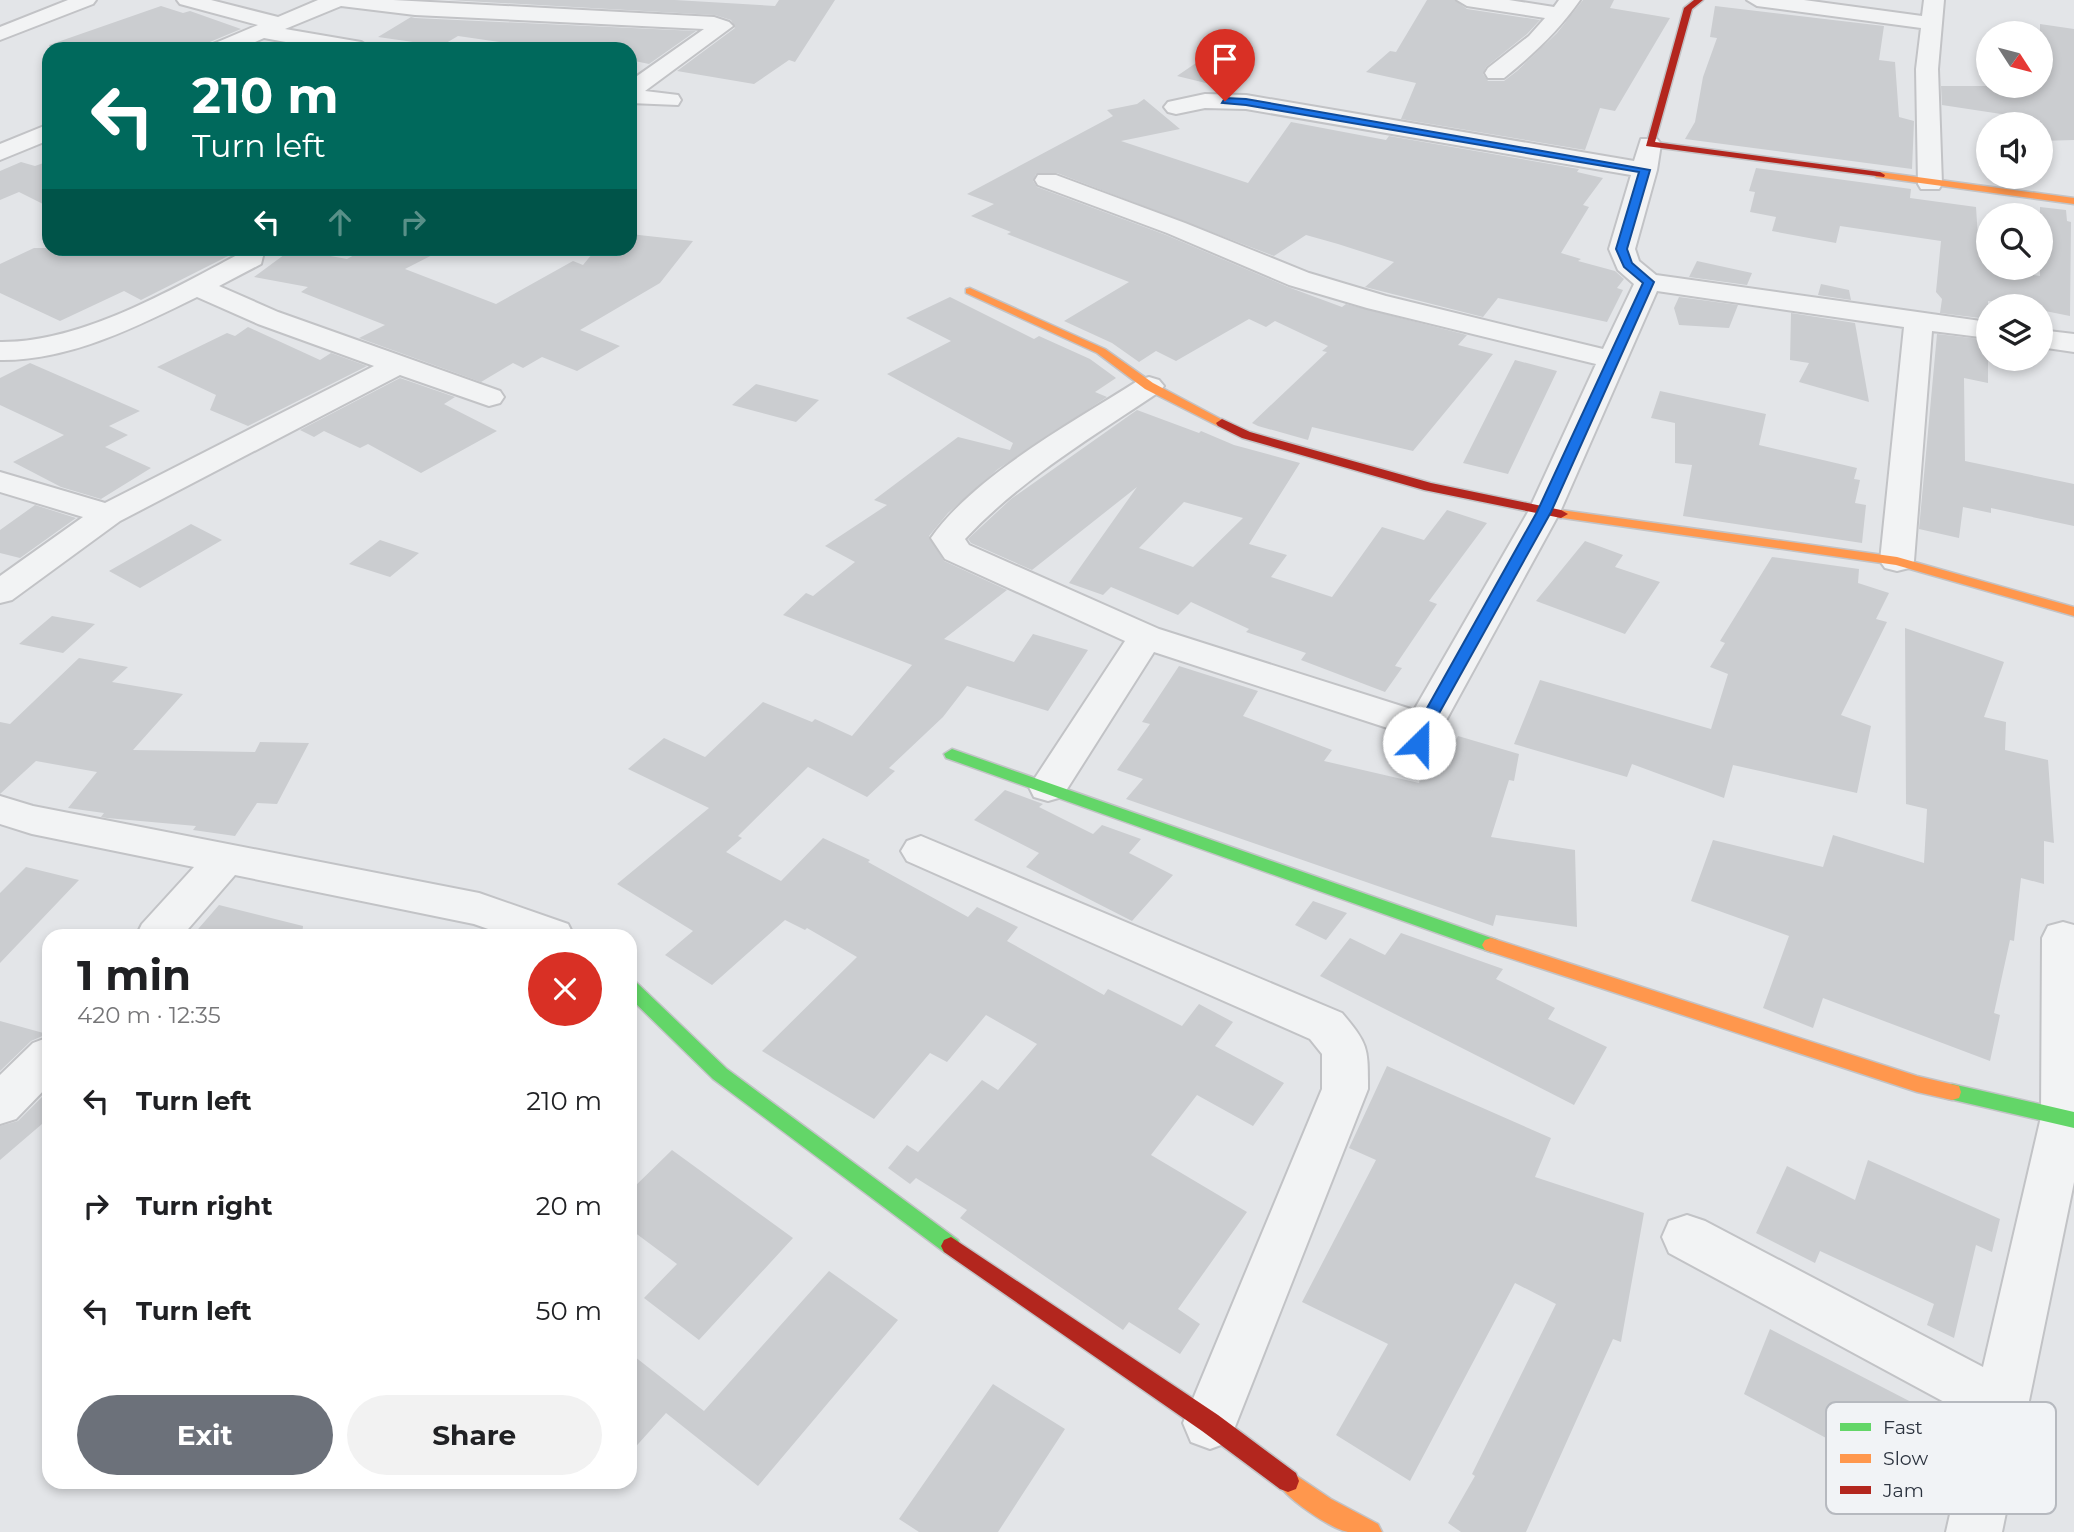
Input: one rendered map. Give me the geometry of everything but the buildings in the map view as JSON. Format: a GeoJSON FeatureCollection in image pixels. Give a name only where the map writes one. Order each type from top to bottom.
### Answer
{"type":"FeatureCollection","features":[{"type":"Feature","properties":{"kind":"street"},"geometry":{"type":"LineString","coordinates":[[0,34],[86,0]]}},
{"type":"Feature","properties":{"kind":"street"},"geometry":{"type":"LineString","coordinates":[[187,0],[267,27],[331,42]]}},
{"type":"Feature","properties":{"kind":"street"},"geometry":{"type":"LineString","coordinates":[[236,42],[336,0]]}},
{"type":"Feature","properties":{"kind":"street"},"geometry":{"type":"LineString","coordinates":[[343,0],[415,9],[714,23],[722,26],[637,86]]}},
{"type":"Feature","properties":{"kind":"street"},"geometry":{"type":"LineString","coordinates":[[1467,0],[1566,7]]}},
{"type":"Feature","properties":{"kind":"street"},"geometry":{"type":"LineString","coordinates":[[1699,0],[1688,8],[1622,249],[1628,264],[1648,282],[1976,328]]}},
{"type":"Feature","properties":{"kind":"street"},"geometry":{"type":"LineString","coordinates":[[1756,0],[1930,23]]}},
{"type":"Feature","properties":{"kind":"street"},"geometry":{"type":"LineString","coordinates":[[1930,184],[1927,69],[1934,0]]}},
{"type":"Feature","properties":{"kind":"street"},"geometry":{"type":"LineString","coordinates":[[1496,73],[1537,41],[1566,7]]}},
{"type":"Feature","properties":{"kind":"street"},"geometry":{"type":"LineString","coordinates":[[637,97],[670,100]]}},
{"type":"Feature","properties":{"kind":"street"},"geometry":{"type":"LineString","coordinates":[[1176,107],[1205,101],[1246,102],[1647,157],[1930,184],[2074,201]]}},
{"type":"Feature","properties":{"kind":"street"},"geometry":{"type":"LineString","coordinates":[[0,153],[42,139]]}},
{"type":"Feature","properties":{"kind":"street"},"geometry":{"type":"LineString","coordinates":[[1046,180],[1176,228],[1299,279],[1377,302],[1614,360]]}},
{"type":"Feature","properties":{"kind":"street"},"geometry":{"type":"LineString","coordinates":[[0,351],[16,354],[52,348],[198,287],[252,256]]}},
{"type":"Feature","properties":{"kind":"street"},"geometry":{"type":"LineString","coordinates":[[1149,386],[1054,449],[964,519],[948,538],[957,552],[1146,637],[1422,734],[1544,512],[1648,282]]}},
{"type":"Feature","properties":{"kind":"street"},"geometry":{"type":"LineString","coordinates":[[198,287],[268,318],[489,397]]}},
{"type":"Feature","properties":{"kind":"street"},"geometry":{"type":"LineString","coordinates":[[970,291],[1101,351],[1149,386],[1245,435],[1429,487],[1544,512],[1896,561],[2074,612]]}},
{"type":"Feature","properties":{"kind":"street"},"geometry":{"type":"LineString","coordinates":[[1896,561],[1919,319]]}},
{"type":"Feature","properties":{"kind":"street"},"geometry":{"type":"LineString","coordinates":[[2053,340],[2074,343]]}},
{"type":"Feature","properties":{"kind":"street"},"geometry":{"type":"LineString","coordinates":[[0,592],[108,514],[398,364]]}},
{"type":"Feature","properties":{"kind":"street"},"geometry":{"type":"LineString","coordinates":[[0,482],[108,514]]}},
{"type":"Feature","properties":{"kind":"street"},"geometry":{"type":"LineString","coordinates":[[1048,787],[1146,637]]}},
{"type":"Feature","properties":{"kind":"street"},"geometry":{"type":"LineString","coordinates":[[952,754],[1514,953],[1917,1084],[2069,1118]]}},
{"type":"Feature","properties":{"kind":"street"},"geometry":{"type":"LineString","coordinates":[[0,810],[32,820],[479,909],[534,929]]}},
{"type":"Feature","properties":{"kind":"street"},"geometry":{"type":"LineString","coordinates":[[921,851],[1326,1026],[1345,1049],[1346,1089],[1210,1423]]}},
{"type":"Feature","properties":{"kind":"street"},"geometry":{"type":"LineString","coordinates":[[164,929],[226,859]]}},
{"type":"Feature","properties":{"kind":"street"},"geometry":{"type":"LineString","coordinates":[[2000,1402],[2069,1118],[2063,938]]}},
{"type":"Feature","properties":{"kind":"street"},"geometry":{"type":"LineString","coordinates":[[637,994],[731,1082],[950,1245],[1210,1423],[1323,1507],[1370,1532]]}},
{"type":"Feature","properties":{"kind":"street"},"geometry":{"type":"LineString","coordinates":[[0,1105],[42,1063]]}},
{"type":"Feature","properties":{"kind":"street"},"geometry":{"type":"LineString","coordinates":[[1687,1237],[1996,1402]]}},
{"type":"Feature","properties":{"kind":"street"},"geometry":{"type":"LineString","coordinates":[[1974,1532],[1978,1514]]}},
{"type":"Feature","properties":{"kind":"traffic: fast"},"geometry":{"type":"LineString","coordinates":[[952,754],[1491,945]]}},
{"type":"Feature","properties":{"kind":"traffic: fast"},"geometry":{"type":"LineString","coordinates":[[637,994],[720,1074],[951,1246]]}},
{"type":"Feature","properties":{"kind":"traffic: fast"},"geometry":{"type":"LineString","coordinates":[[1952,1092],[2074,1120]]}},
{"type":"Feature","properties":{"kind":"traffic: slow"},"geometry":{"type":"LineString","coordinates":[[1880,175],[2074,201]]}},
{"type":"Feature","properties":{"kind":"traffic: slow"},"geometry":{"type":"LineString","coordinates":[[970,291],[1101,351],[1149,386],[1222,423]]}},
{"type":"Feature","properties":{"kind":"traffic: slow"},"geometry":{"type":"LineString","coordinates":[[1561,514],[1897,561],[2074,612]]}},
{"type":"Feature","properties":{"kind":"traffic: slow"},"geometry":{"type":"LineString","coordinates":[[1491,945],[1917,1084],[1952,1092]]}},
{"type":"Feature","properties":{"kind":"traffic: slow"},"geometry":{"type":"LineString","coordinates":[[1288,1481],[1323,1507],[1370,1532]]}},
{"type":"Feature","properties":{"kind":"traffic: jam"},"geometry":{"type":"LineString","coordinates":[[1699,0],[1688,8],[1649,144],[1880,175]]}},
{"type":"Feature","properties":{"kind":"traffic: jam"},"geometry":{"type":"LineString","coordinates":[[1222,423],[1246,435],[1429,487],[1561,514]]}},
{"type":"Feature","properties":{"kind":"traffic: jam"},"geometry":{"type":"LineString","coordinates":[[951,1246],[1210,1423],[1288,1481]]}},
{"type":"Feature","properties":{"kind":"route"},"geometry":{"type":"LineString","coordinates":[[1225,101],[1246,102],[1645,170],[1622,249],[1628,264],[1648,282],[1544,512],[1424,726],[1419,743]]}}]}
